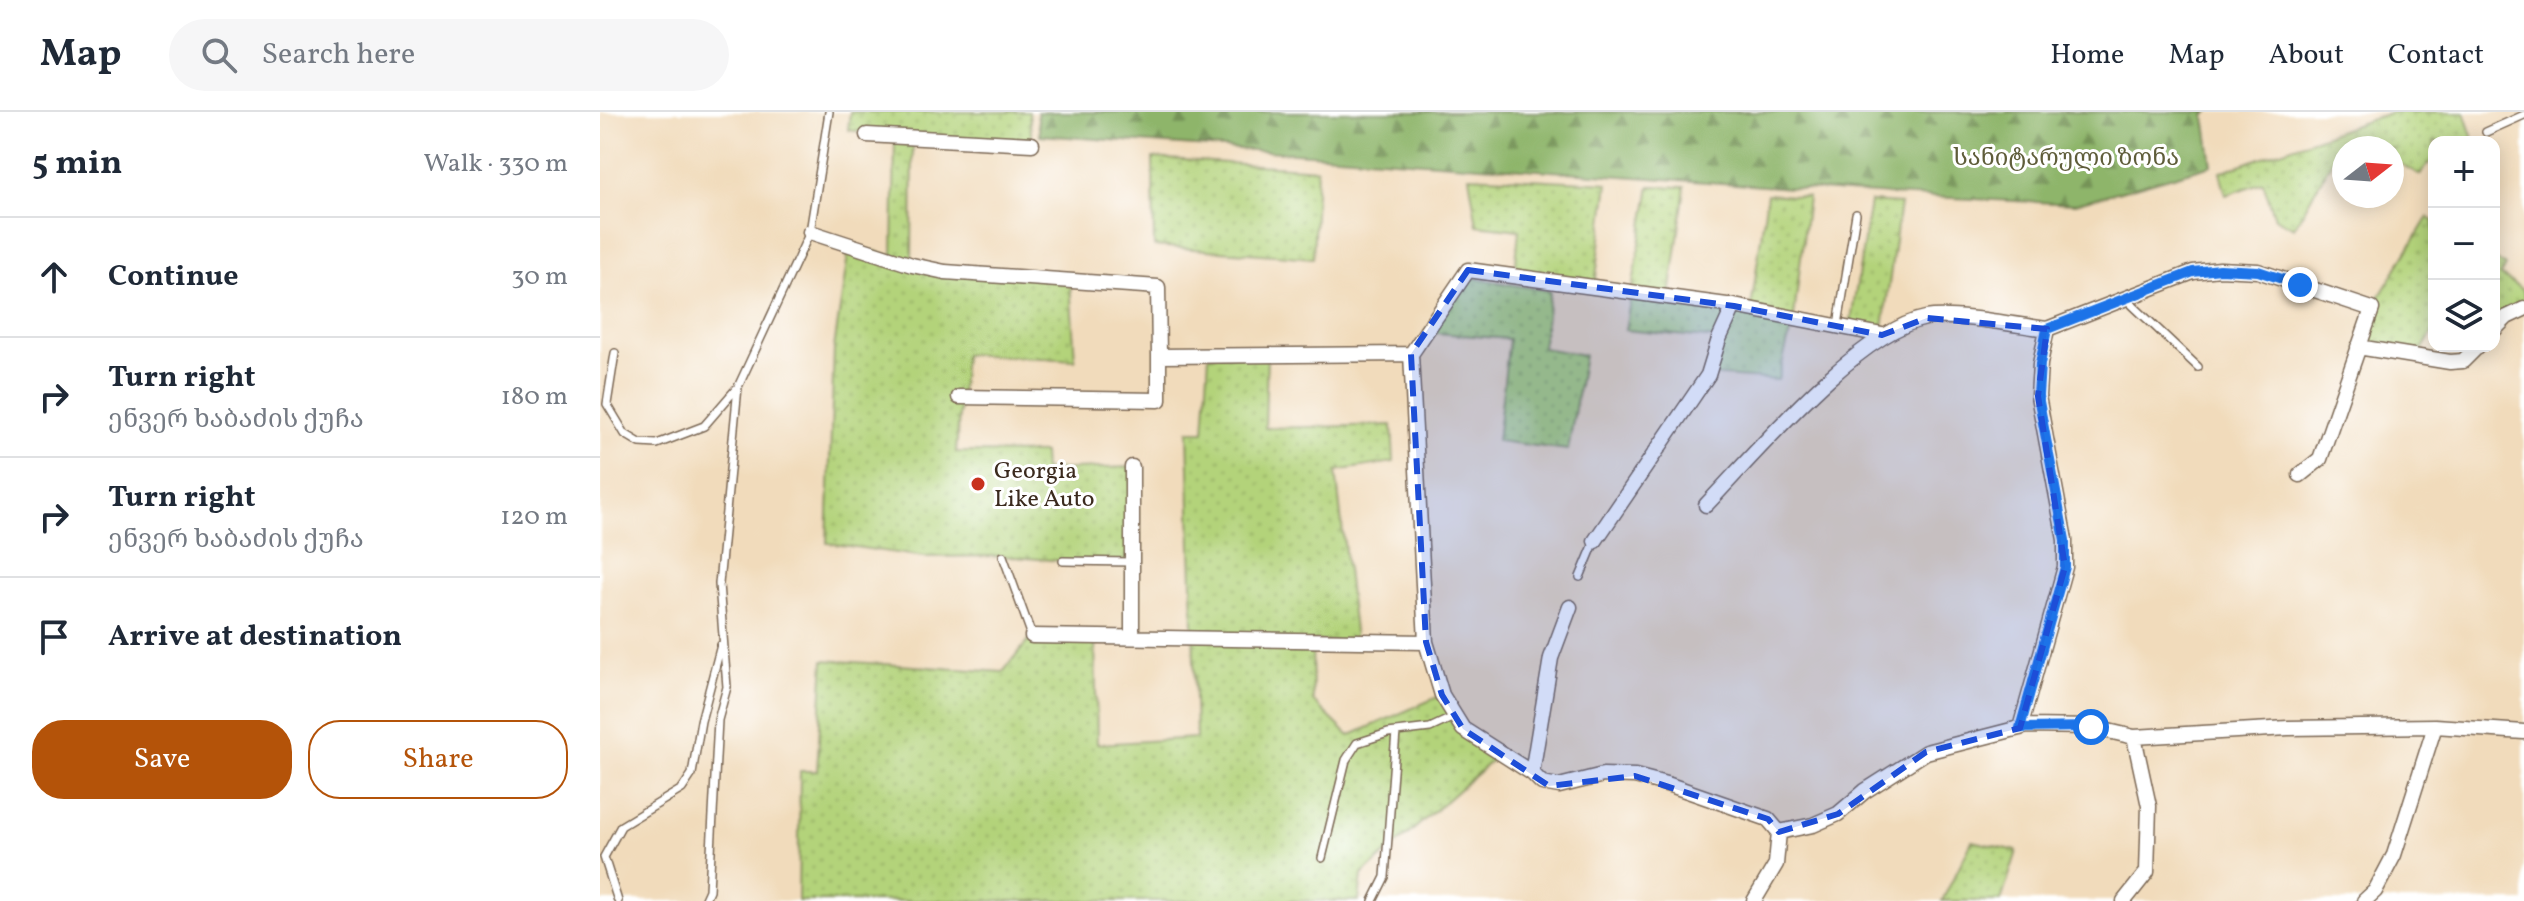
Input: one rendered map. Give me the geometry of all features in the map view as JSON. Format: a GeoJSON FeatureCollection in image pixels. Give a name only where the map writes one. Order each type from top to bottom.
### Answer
{"type":"FeatureCollection","features":[{"type":"Feature","properties":{"kind":"street"},"geometry":{"type":"LineString","coordinates":[[867,135],[1032,144]]}},
{"type":"Feature","properties":{"kind":"street"},"geometry":{"type":"LineString","coordinates":[[810,232],[912,265],[945,272],[1158,287],[1159,400],[959,397]]}},
{"type":"Feature","properties":{"kind":"street"},"geometry":{"type":"LineString","coordinates":[[1706,505],[1812,395],[1882,335],[1927,318],[2047,329],[2193,272],[2220,269],[2258,271],[2372,309],[2320,459],[2300,475]]}},
{"type":"Feature","properties":{"kind":"street"},"geometry":{"type":"LineString","coordinates":[[1754,901],[1776,864],[1779,832],[1768,819],[1635,776],[1603,775],[1549,786],[1463,729],[1442,695],[1426,642],[1411,354],[1468,270],[1734,306],[1882,335]]}},
{"type":"Feature","properties":{"kind":"street"},"geometry":{"type":"LineString","coordinates":[[1595,541],[1708,375],[1719,339],[1734,306]]}},
{"type":"Feature","properties":{"kind":"street"},"geometry":{"type":"LineString","coordinates":[[2500,324],[2524,309]]}},
{"type":"Feature","properties":{"kind":"street"},"geometry":{"type":"LineString","coordinates":[[2020,728],[2065,567],[2065,540],[2038,396],[2047,329]]}},
{"type":"Feature","properties":{"kind":"street"},"geometry":{"type":"LineString","coordinates":[[2358,347],[2450,362],[2463,361],[2472,352]]}},
{"type":"Feature","properties":{"kind":"street"},"geometry":{"type":"LineString","coordinates":[[1159,356],[1411,354]]}},
{"type":"Feature","properties":{"kind":"street"},"geometry":{"type":"LineString","coordinates":[[1132,467],[1132,637]]}},
{"type":"Feature","properties":{"kind":"street"},"geometry":{"type":"LineString","coordinates":[[1532,773],[1551,658],[1570,607]]}},
{"type":"Feature","properties":{"kind":"street"},"geometry":{"type":"LineString","coordinates":[[1032,636],[1426,642]]}},
{"type":"Feature","properties":{"kind":"street"},"geometry":{"type":"LineString","coordinates":[[1779,832],[1813,825],[1838,814],[1865,791],[1926,752],[2020,728],[2091,727],[2134,737],[2257,728],[2435,726],[2524,732]]}},
{"type":"Feature","properties":{"kind":"street"},"geometry":{"type":"LineString","coordinates":[[2364,901],[2375,891],[2394,855],[2435,726]]}},
{"type":"Feature","properties":{"kind":"street"},"geometry":{"type":"LineString","coordinates":[[2124,901],[2147,872],[2149,806],[2134,737]]}},
{"type":"Feature","properties":{"kind":"lane"},"geometry":{"type":"LineString","coordinates":[[615,353],[607,404],[625,434],[640,443],[657,444],[704,426],[738,387],[810,232],[829,112]]}},
{"type":"Feature","properties":{"kind":"lane"},"geometry":{"type":"LineString","coordinates":[[2486,132],[2524,115]]}},
{"type":"Feature","properties":{"kind":"lane"},"geometry":{"type":"LineString","coordinates":[[1838,325],[1856,214]]}},
{"type":"Feature","properties":{"kind":"lane"},"geometry":{"type":"LineString","coordinates":[[2126,299],[2198,367]]}},
{"type":"Feature","properties":{"kind":"lane"},"geometry":{"type":"LineString","coordinates":[[704,901],[709,890],[718,720],[727,687],[719,584],[738,387]]}},
{"type":"Feature","properties":{"kind":"lane"},"geometry":{"type":"LineString","coordinates":[[1580,577],[1595,541]]}},
{"type":"Feature","properties":{"kind":"lane"},"geometry":{"type":"LineString","coordinates":[[1003,556],[1032,636]]}},
{"type":"Feature","properties":{"kind":"lane"},"geometry":{"type":"LineString","coordinates":[[1063,561],[1132,562]]}},
{"type":"Feature","properties":{"kind":"lane"},"geometry":{"type":"LineString","coordinates":[[618,901],[604,857],[621,826],[682,789],[692,774],[701,721],[723,639]]}},
{"type":"Feature","properties":{"kind":"lane"},"geometry":{"type":"LineString","coordinates":[[1322,858],[1346,760],[1357,743],[1396,732],[1430,728],[1456,716]]}},
{"type":"Feature","properties":{"kind":"lane"},"geometry":{"type":"LineString","coordinates":[[1373,901],[1385,877],[1396,732]]}},
{"type":"Feature","properties":{"kind":"highlighted area"},"geometry":{"type":"Polygon","coordinates":[[[1468,270],[1734,306],[1882,335],[1927,318],[2047,329],[2038,396],[2065,567],[2020,728],[1926,752],[1838,814],[1779,832],[1768,819],[1635,776],[1549,786],[1463,729],[1442,695],[1426,642],[1411,354],[1468,270]]]}},
{"type":"Feature","properties":{"kind":"green space"},"geometry":{"type":"Polygon","coordinates":[[[850,112],[1029,112],[1032,144],[913,137],[912,264],[1070,281],[1075,360],[964,354],[956,452],[1043,453],[1044,470],[1132,467],[1132,562],[1002,556],[924,557],[827,543],[834,348],[848,255],[851,245],[893,256],[895,137],[848,130],[850,112]]]}},
{"type":"Feature","properties":{"kind":"green space","name":"სანიტარული ზონა"},"geometry":{"type":"Polygon","coordinates":[[[1037,112],[2209,112],[2205,116],[2212,165],[2075,204],[1890,195],[1040,135],[1037,112]]]}},
{"type":"Feature","properties":{"kind":"green space"},"geometry":{"type":"Polygon","coordinates":[[[2393,112],[2464,112],[2472,136],[2428,136],[2428,165],[2420,175],[2404,166],[2404,136],[2332,136],[2332,160],[2294,228],[2275,218],[2263,182],[2226,195],[2220,172],[2393,112]]]}},
{"type":"Feature","properties":{"kind":"green space"},"geometry":{"type":"Polygon","coordinates":[[[1153,158],[1317,169],[1313,258],[1154,246],[1153,158]]]}},
{"type":"Feature","properties":{"kind":"green space"},"geometry":{"type":"Polygon","coordinates":[[[1469,176],[1608,183],[1595,285],[1515,273],[1519,230],[1477,225],[1469,176]]]}},
{"type":"Feature","properties":{"kind":"green space"},"geometry":{"type":"Polygon","coordinates":[[[1650,186],[1685,187],[1670,296],[1751,309],[1767,194],[1808,197],[1794,317],[1778,380],[1708,375],[1718,339],[1625,330],[1650,186]]]}},
{"type":"Feature","properties":{"kind":"green space"},"geometry":{"type":"Polygon","coordinates":[[[1870,202],[1900,204],[1882,335],[1850,327],[1870,202]]]}},
{"type":"Feature","properties":{"kind":"green space"},"geometry":{"type":"Polygon","coordinates":[[[2428,217],[2428,340],[2418,357],[2358,347],[2372,309],[2428,217]]]}},
{"type":"Feature","properties":{"kind":"green space"},"geometry":{"type":"Polygon","coordinates":[[[2500,275],[2524,291],[2524,309],[2507,317],[2500,313],[2500,275]]]}},
{"type":"Feature","properties":{"kind":"green space"},"geometry":{"type":"Polygon","coordinates":[[[1467,277],[1550,291],[1542,348],[1584,355],[1568,450],[1497,441],[1509,339],[1425,332],[1467,277]]]}},
{"type":"Feature","properties":{"kind":"green space"},"geometry":{"type":"Polygon","coordinates":[[[1209,355],[1267,355],[1265,428],[1392,425],[1394,462],[1336,471],[1355,641],[1312,641],[1313,701],[1349,736],[1442,695],[1463,729],[1499,754],[1362,875],[1359,901],[798,901],[800,771],[817,771],[824,660],[1003,672],[1032,636],[1095,637],[1097,744],[1196,738],[1188,431],[1204,431],[1209,355]]]}},
{"type":"Feature","properties":{"kind":"green space"},"geometry":{"type":"Polygon","coordinates":[[[1972,841],[2017,851],[2001,901],[1942,901],[1972,841]]]}},
{"type":"Feature","properties":{"kind":"place","name":"Georgia Like Auto"},"geometry":{"type":"Point","coordinates":[978,484]}},
{"type":"Feature","properties":{"kind":"route"},"geometry":{"type":"LineString","coordinates":[[2091,727],[2020,728],[2065,567],[2065,540],[2038,396],[2047,329],[2193,272],[2220,269],[2258,271],[2300,285]]}}]}
